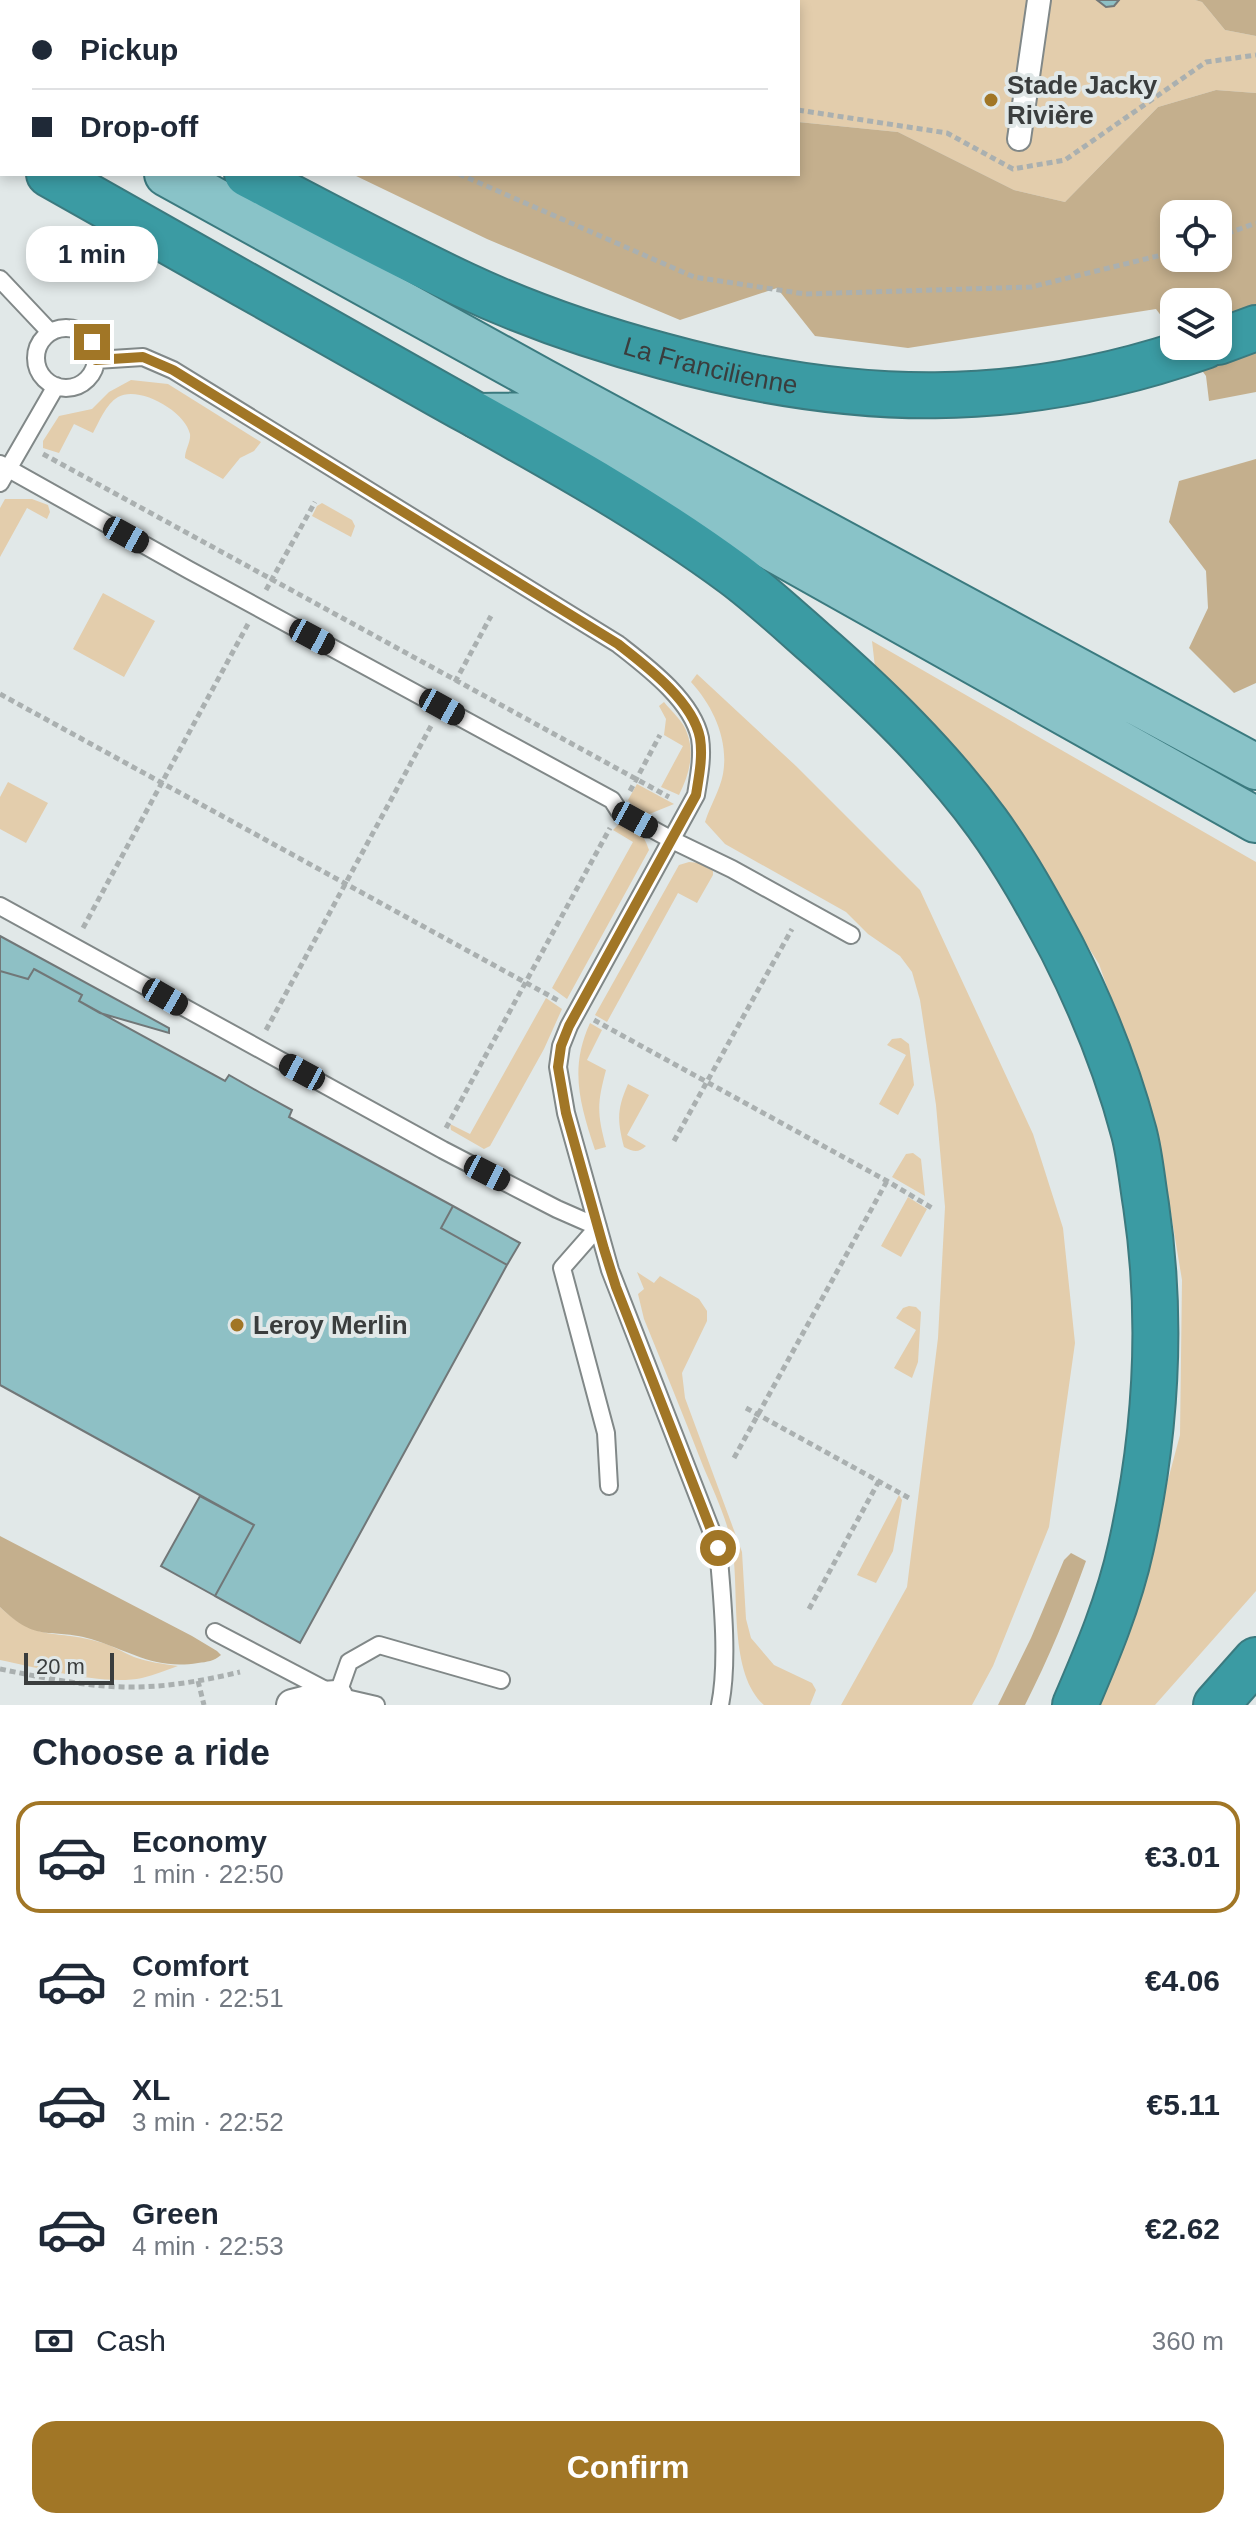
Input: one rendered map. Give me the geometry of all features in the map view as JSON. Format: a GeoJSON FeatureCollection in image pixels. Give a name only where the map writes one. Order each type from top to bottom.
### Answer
{"type":"FeatureCollection","features":[{"type":"Feature","properties":{"kind":"highway"},"geometry":{"type":"LineString","coordinates":[[53,176],[478,416],[644,512],[693,545],[739,578],[871,693],[950,777],[1017,866],[1099,1026],[1135,1136],[1153,1255],[1157,1318],[1151,1428],[1130,1551],[1099,1649],[1075,1705]]}},
{"type":"Feature","properties":{"kind":"highway","name":"La Francilienne"},"geometry":{"type":"LineString","coordinates":[[251,176],[466,286],[529,312],[600,339],[736,375],[850,393],[971,395],[1078,382],[1164,360]]}},
{"type":"Feature","properties":{"kind":"highway"},"geometry":{"type":"LineString","coordinates":[[1232,337],[1256,328]]}},
{"type":"Feature","properties":{"kind":"highway"},"geometry":{"type":"LineString","coordinates":[[1216,1705],[1256,1660]]}},
{"type":"Feature","properties":{"kind":"main road"},"geometry":{"type":"LineString","coordinates":[[171,176],[542,381],[1256,767]]}},
{"type":"Feature","properties":{"kind":"main road"},"geometry":{"type":"LineString","coordinates":[[478,416],[535,415],[1256,820]]}},
{"type":"Feature","properties":{"kind":"street"},"geometry":{"type":"LineString","coordinates":[[1019,139],[1039,0]]}},
{"type":"Feature","properties":{"kind":"street"},"geometry":{"type":"LineString","coordinates":[[292,1705],[337,1696]]}},
{"type":"Feature","properties":{"kind":"lane"},"geometry":{"type":"LineString","coordinates":[[0,279],[50,332]]}},
{"type":"Feature","properties":{"kind":"lane"},"geometry":{"type":"LineString","coordinates":[[69,328],[86,335],[96,350],[96,360],[90,377],[83,383],[74,387],[56,386],[47,381],[37,365],[38,346],[50,332],[69,328]]}},
{"type":"Feature","properties":{"kind":"lane"},"geometry":{"type":"LineString","coordinates":[[96,360],[143,357],[173,370],[618,644],[652,670],[687,711],[699,736],[701,759],[696,795],[578,1011],[561,1046],[558,1067],[566,1113],[616,1287],[718,1548],[724,1687],[720,1705]]}},
{"type":"Feature","properties":{"kind":"lane"},"geometry":{"type":"LineString","coordinates":[[56,386],[24,444],[3,472],[442,707],[612,800],[619,811],[851,935]]}},
{"type":"Feature","properties":{"kind":"lane"},"geometry":{"type":"LineString","coordinates":[[0,906],[436,1146],[598,1227]]}},
{"type":"Feature","properties":{"kind":"lane"},"geometry":{"type":"LineString","coordinates":[[598,1227],[562,1268],[606,1433],[609,1486]]}},
{"type":"Feature","properties":{"kind":"lane"},"geometry":{"type":"LineString","coordinates":[[215,1632],[337,1696],[376,1705]]}},
{"type":"Feature","properties":{"kind":"lane"},"geometry":{"type":"LineString","coordinates":[[337,1696],[349,1662],[379,1645],[501,1680]]}},
{"type":"Feature","properties":{"kind":"path"},"geometry":{"type":"LineString","coordinates":[[464,176],[694,277],[805,294],[1031,287],[1160,255]]}},
{"type":"Feature","properties":{"kind":"path"},"geometry":{"type":"LineString","coordinates":[[1232,232],[1256,223]]}},
{"type":"Feature","properties":{"kind":"path"},"geometry":{"type":"LineString","coordinates":[[24,444],[674,800]]}},
{"type":"Feature","properties":{"kind":"path"},"geometry":{"type":"LineString","coordinates":[[73,946],[315,502]]}},
{"type":"Feature","properties":{"kind":"path"},"geometry":{"type":"LineString","coordinates":[[256,1048],[491,616]]}},
{"type":"Feature","properties":{"kind":"path"},"geometry":{"type":"LineString","coordinates":[[0,694],[932,1208]]}},
{"type":"Feature","properties":{"kind":"path"},"geometry":{"type":"LineString","coordinates":[[436,1146],[660,735]]}},
{"type":"Feature","properties":{"kind":"path"},"geometry":{"type":"LineString","coordinates":[[674,1141],[792,929]]}},
{"type":"Feature","properties":{"kind":"path"},"geometry":{"type":"LineString","coordinates":[[734,1458],[887,1181]]}},
{"type":"Feature","properties":{"kind":"path"},"geometry":{"type":"LineString","coordinates":[[746,1408],[909,1498]]}},
{"type":"Feature","properties":{"kind":"path"},"geometry":{"type":"LineString","coordinates":[[809,1609],[879,1481]]}},
{"type":"Feature","properties":{"kind":"path"},"geometry":{"type":"LineString","coordinates":[[0,1669],[122,1687],[198,1681],[274,1664]]}},
{"type":"Feature","properties":{"kind":"path"},"geometry":{"type":"LineString","coordinates":[[198,1681],[204,1705]]}},
{"type":"Feature","properties":{"kind":"shaded area","name":"Stade Jacky Rivière"},"geometry":{"type":"Polygon","coordinates":[[[800,0],[1195,0],[1202,2],[1225,30],[1256,36],[1256,93],[1216,90],[1158,107],[1065,202],[1014,190],[898,132],[800,122],[800,0]]]}},
{"type":"Feature","properties":{"kind":"shaded area"},"geometry":{"type":"Polygon","coordinates":[[[1195,0],[1256,0],[1256,36],[1225,30],[1202,2],[1195,0]]]}},
{"type":"Feature","properties":{"kind":"shaded area"},"geometry":{"type":"Polygon","coordinates":[[[1216,90],[1256,93],[1256,392],[1209,401],[1206,376],[1194,360],[1232,360],[1232,288],[1160,288],[1160,314],[1156,309],[908,348],[815,336],[777,288],[680,320],[487,239],[356,176],[800,176],[800,122],[898,132],[1014,190],[1065,202],[1158,107],[1216,90]]]}},
{"type":"Feature","properties":{"kind":"shaded area"},"geometry":{"type":"Polygon","coordinates":[[[131,380],[168,384],[261,442],[254,451],[240,458],[223,479],[185,458],[190,434],[171,409],[149,397],[127,394],[110,404],[93,433],[74,424],[59,453],[43,448],[43,441],[59,416],[92,409],[109,392],[131,380]]]}},
{"type":"Feature","properties":{"kind":"shaded area"},"geometry":{"type":"Polygon","coordinates":[[[1256,459],[1256,683],[1234,693],[1189,648],[1208,608],[1206,571],[1169,522],[1179,481],[1256,459]]]}},
{"type":"Feature","properties":{"kind":"shaded area"},"geometry":{"type":"Polygon","coordinates":[[[5,499],[32,499],[48,505],[50,512],[47,519],[27,508],[0,557],[0,508],[5,499]]]}},
{"type":"Feature","properties":{"kind":"shaded area"},"geometry":{"type":"Polygon","coordinates":[[[322,503],[352,520],[355,526],[351,537],[312,516],[322,503]]]}},
{"type":"Feature","properties":{"kind":"shaded area"},"geometry":{"type":"Polygon","coordinates":[[[103,593],[155,621],[124,677],[73,649],[103,593]]]}},
{"type":"Feature","properties":{"kind":"shaded area"},"geometry":{"type":"Polygon","coordinates":[[[872,641],[1256,862],[1256,1591],[1155,1705],[1100,1705],[1123,1649],[1180,1435],[1182,1280],[1157,1130],[1099,964],[1002,812],[875,667],[872,641]]]}},
{"type":"Feature","properties":{"kind":"shaded area"},"geometry":{"type":"Polygon","coordinates":[[[697,674],[796,766],[920,890],[1033,1134],[1063,1228],[1075,1343],[1049,1527],[993,1666],[972,1705],[841,1705],[907,1587],[938,1338],[945,1207],[936,1105],[920,1000],[912,972],[900,956],[868,934],[846,912],[725,844],[705,822],[722,780],[724,749],[718,724],[691,682],[697,674]]]}},
{"type":"Feature","properties":{"kind":"shaded area"},"geometry":{"type":"Polygon","coordinates":[[[664,702],[683,725],[691,749],[686,780],[679,795],[661,787],[683,746],[664,735],[666,719],[659,706],[664,702]]]}},
{"type":"Feature","properties":{"kind":"shaded area"},"geometry":{"type":"Polygon","coordinates":[[[8,782],[48,803],[26,843],[0,829],[0,797],[8,782]]]}},
{"type":"Feature","properties":{"kind":"shaded area"},"geometry":{"type":"Polygon","coordinates":[[[637,784],[674,804],[647,815],[628,800],[637,784]]]}},
{"type":"Feature","properties":{"kind":"shaded area"},"geometry":{"type":"Polygon","coordinates":[[[620,823],[639,832],[649,850],[567,999],[552,988],[633,842],[613,830],[620,823]]]}},
{"type":"Feature","properties":{"kind":"shaded area"},"geometry":{"type":"Polygon","coordinates":[[[700,863],[713,871],[713,875],[697,903],[678,893],[607,1022],[595,1015],[679,865],[700,863]]]}},
{"type":"Feature","properties":{"kind":"shaded area"},"geometry":{"type":"Polygon","coordinates":[[[546,998],[562,1009],[544,1049],[490,1146],[484,1149],[451,1130],[450,1124],[470,1134],[546,998]]]}},
{"type":"Feature","properties":{"kind":"shaded area"},"geometry":{"type":"Polygon","coordinates":[[[590,1023],[602,1030],[587,1060],[606,1070],[599,1108],[606,1147],[595,1150],[581,1102],[578,1071],[590,1023]]]}},
{"type":"Feature","properties":{"kind":"shaded area"},"geometry":{"type":"Polygon","coordinates":[[[901,1038],[909,1044],[914,1085],[898,1115],[879,1104],[906,1055],[887,1045],[892,1039],[901,1038]]]}},
{"type":"Feature","properties":{"kind":"shaded area"},"geometry":{"type":"Polygon","coordinates":[[[628,1084],[649,1095],[627,1135],[646,1146],[638,1151],[624,1147],[620,1129],[620,1108],[628,1084]]]}},
{"type":"Feature","properties":{"kind":"shaded area"},"geometry":{"type":"Polygon","coordinates":[[[913,1153],[921,1159],[925,1196],[892,1177],[906,1154],[913,1153]]]}},
{"type":"Feature","properties":{"kind":"shaded area"},"geometry":{"type":"Polygon","coordinates":[[[908,1197],[927,1209],[901,1257],[881,1246],[908,1197]]]}},
{"type":"Feature","properties":{"kind":"shaded area"},"geometry":{"type":"Polygon","coordinates":[[[637,1272],[654,1283],[660,1276],[699,1299],[707,1311],[707,1321],[682,1373],[685,1398],[742,1552],[746,1619],[751,1638],[774,1665],[812,1683],[816,1690],[810,1705],[764,1705],[745,1674],[740,1655],[735,1571],[729,1531],[644,1319],[638,1294],[644,1289],[637,1272]]]}},
{"type":"Feature","properties":{"kind":"shaded area"},"geometry":{"type":"Polygon","coordinates":[[[909,1306],[921,1312],[918,1362],[912,1378],[894,1368],[916,1330],[896,1318],[903,1308],[909,1306]]]}},
{"type":"Feature","properties":{"kind":"shaded area"},"geometry":{"type":"Polygon","coordinates":[[[899,1495],[902,1500],[893,1551],[876,1583],[857,1575],[899,1495]]]}},
{"type":"Feature","properties":{"kind":"shaded area"},"geometry":{"type":"Polygon","coordinates":[[[0,1536],[192,1636],[221,1655],[204,1662],[169,1664],[91,1639],[24,1626],[0,1607],[0,1536]]]}},
{"type":"Feature","properties":{"kind":"shaded area"},"geometry":{"type":"Polygon","coordinates":[[[1071,1553],[1086,1561],[1034,1687],[1025,1705],[998,1705],[1064,1560],[1071,1553]]]}},
{"type":"Feature","properties":{"kind":"shaded area"},"geometry":{"type":"Polygon","coordinates":[[[0,1607],[25,1626],[37,1630],[84,1638],[139,1659],[178,1666],[142,1678],[109,1680],[0,1660],[0,1607]]]}},
{"type":"Feature","properties":{"kind":"building"},"geometry":{"type":"Polygon","coordinates":[[[1097,0],[1119,0],[1114,6],[1106,7],[1097,0]]]}},
{"type":"Feature","properties":{"kind":"building"},"geometry":{"type":"Polygon","coordinates":[[[0,936],[169,1028],[169,1033],[100,1013],[79,1001],[82,995],[34,969],[28,979],[0,971],[0,936]]]}},
{"type":"Feature","properties":{"kind":"building","name":"Leroy Merlin"},"geometry":{"type":"Polygon","coordinates":[[[34,969],[82,995],[79,1001],[225,1081],[229,1075],[292,1110],[289,1117],[453,1206],[441,1228],[507,1265],[300,1643],[215,1596],[254,1525],[0,1385],[0,971],[28,979],[34,969]]]}},
{"type":"Feature","properties":{"kind":"building"},"geometry":{"type":"Polygon","coordinates":[[[453,1206],[520,1243],[507,1265],[441,1228],[453,1206]]]}},
{"type":"Feature","properties":{"kind":"building"},"geometry":{"type":"Polygon","coordinates":[[[200,1496],[254,1525],[215,1596],[161,1566],[200,1496]]]}},
{"type":"Feature","properties":{"kind":"place","name":"Stade Jacky Rivière"},"geometry":{"type":"Point","coordinates":[991,100]}},
{"type":"Feature","properties":{"kind":"place","name":"Leroy Merlin"},"geometry":{"type":"Point","coordinates":[237,1325]}},
{"type":"Feature","properties":{"kind":"route"},"geometry":{"type":"LineString","coordinates":[[92,342],[96,360],[143,357],[173,370],[618,644],[652,670],[687,711],[699,736],[701,759],[696,795],[569,1026],[561,1046],[558,1067],[566,1113],[610,1270],[718,1548]]}}]}
